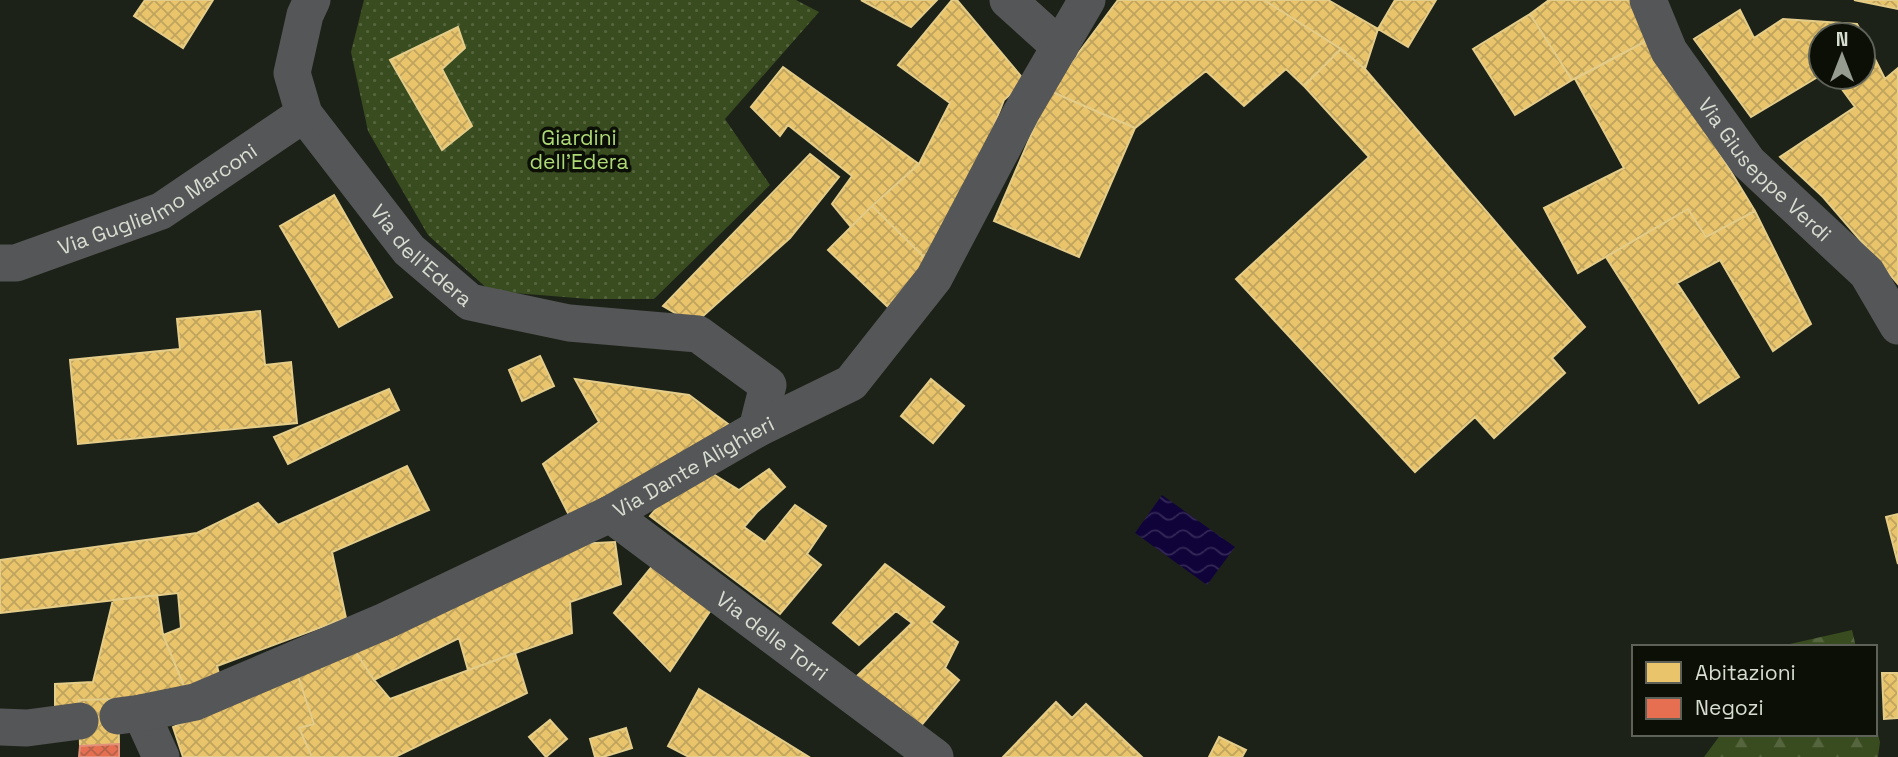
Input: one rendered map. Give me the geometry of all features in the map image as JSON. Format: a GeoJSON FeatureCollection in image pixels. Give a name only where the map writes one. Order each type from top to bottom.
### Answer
{"type":"FeatureCollection","features":[{"type":"Feature","properties":{"kind":"street","name":"Via dell'Edera"},"geometry":{"type":"LineString","coordinates":[[312,0],[305,15],[292,73],[304,114],[409,250],[470,302],[569,323],[698,334],[768,385],[757,429]]}},
{"type":"Feature","properties":{"kind":"street"},"geometry":{"type":"LineString","coordinates":[[1007,0],[1060,47]]}},
{"type":"Feature","properties":{"kind":"street","name":"Via Dante Alighieri"},"geometry":{"type":"LineString","coordinates":[[161,757],[130,715],[195,702],[385,621],[611,514],[757,429],[851,383],[934,278],[1021,113],[1087,0]]}},
{"type":"Feature","properties":{"kind":"street","name":"Via Giuseppe Verdi"},"geometry":{"type":"LineString","coordinates":[[1648,0],[1670,51],[1748,162],[1867,273],[1898,326]]}},
{"type":"Feature","properties":{"kind":"street","name":"Via Guglielmo Marconi"},"geometry":{"type":"LineString","coordinates":[[0,263],[16,263],[161,211],[304,114]]}},
{"type":"Feature","properties":{"kind":"street","name":"Via delle Torri"},"geometry":{"type":"LineString","coordinates":[[611,514],[936,757]]}},
{"type":"Feature","properties":{"kind":"street"},"geometry":{"type":"LineString","coordinates":[[17,737],[80,721]]}},
{"type":"Feature","properties":{"kind":"green space","name":"Giardini dell'Edera"},"geometry":{"type":"Polygon","coordinates":[[[364,0],[796,0],[819,12],[725,119],[770,185],[654,299],[589,299],[490,291],[428,235],[368,131],[351,52],[364,0]]]}},
{"type":"Feature","properties":{"kind":"green space"},"geometry":{"type":"Polygon","coordinates":[[[1852,630],[1856,645],[1789,645],[1852,630]]]}},
{"type":"Feature","properties":{"kind":"green space"},"geometry":{"type":"Polygon","coordinates":[[[1877,731],[1880,742],[1878,757],[1704,757],[1720,736],[1877,736],[1877,731]]]}},
{"type":"Feature","properties":{"kind":"water"},"geometry":{"type":"Polygon","coordinates":[[[1162,495],[1235,547],[1207,585],[1135,533],[1162,495]]]}},
{"type":"Feature","properties":{"kind":"building: Abitazioni"},"geometry":{"type":"Polygon","coordinates":[[[145,0],[213,0],[183,48],[134,16],[145,0]]]}},
{"type":"Feature","properties":{"kind":"building: Abitazioni"},"geometry":{"type":"Polygon","coordinates":[[[861,0],[937,0],[911,27],[861,0]]]}},
{"type":"Feature","properties":{"kind":"building: Abitazioni"},"geometry":{"type":"Polygon","coordinates":[[[952,0],[957,0],[1025,81],[1004,100],[968,192],[930,263],[872,206],[919,164],[950,103],[898,65],[952,0]]]}},
{"type":"Feature","properties":{"kind":"building: Abitazioni"},"geometry":{"type":"Polygon","coordinates":[[[1118,0],[1264,0],[1341,49],[1304,86],[1286,69],[1244,106],[1206,71],[1135,128],[1050,91],[1118,0]]]}},
{"type":"Feature","properties":{"kind":"building: Abitazioni"},"geometry":{"type":"Polygon","coordinates":[[[1264,0],[1328,0],[1378,29],[1365,69],[1341,49],[1264,0]]]}},
{"type":"Feature","properties":{"kind":"building: Abitazioni"},"geometry":{"type":"Polygon","coordinates":[[[1395,0],[1436,0],[1408,47],[1378,29],[1395,0]]]}},
{"type":"Feature","properties":{"kind":"building: Abitazioni"},"geometry":{"type":"Polygon","coordinates":[[[1549,0],[1634,0],[1650,39],[1572,80],[1530,14],[1549,0]]]}},
{"type":"Feature","properties":{"kind":"building: Abitazioni"},"geometry":{"type":"Polygon","coordinates":[[[1854,0],[1898,0],[1898,9],[1854,0]]]}},
{"type":"Feature","properties":{"kind":"building: Abitazioni"},"geometry":{"type":"Polygon","coordinates":[[[1740,10],[1754,38],[1783,19],[1813,21],[1807,21],[1807,83],[1751,117],[1694,39],[1740,10]]]}},
{"type":"Feature","properties":{"kind":"building: Abitazioni"},"geometry":{"type":"Polygon","coordinates":[[[1530,14],[1572,80],[1515,115],[1473,49],[1530,14]]]}},
{"type":"Feature","properties":{"kind":"building: Abitazioni"},"geometry":{"type":"Polygon","coordinates":[[[458,27],[465,48],[442,69],[472,126],[442,150],[390,60],[458,27]]]}},
{"type":"Feature","properties":{"kind":"building: Abitazioni"},"geometry":{"type":"Polygon","coordinates":[[[1650,39],[1755,211],[1706,237],[1688,209],[1578,273],[1544,208],[1624,168],[1575,79],[1650,39]]]}},
{"type":"Feature","properties":{"kind":"building: Abitazioni"},"geometry":{"type":"Polygon","coordinates":[[[1341,49],[1365,69],[1585,327],[1552,358],[1565,373],[1494,438],[1475,417],[1415,472],[1236,279],[1369,157],[1304,86],[1341,49]]]}},
{"type":"Feature","properties":{"kind":"building: Abitazioni"},"geometry":{"type":"Polygon","coordinates":[[[1877,63],[1885,79],[1898,68],[1898,284],[1823,197],[1780,157],[1855,107],[1843,91],[1877,91],[1877,63]]]}},
{"type":"Feature","properties":{"kind":"building: Abitazioni"},"geometry":{"type":"Polygon","coordinates":[[[783,67],[919,164],[851,227],[832,204],[852,176],[788,125],[780,136],[751,107],[783,67]]]}},
{"type":"Feature","properties":{"kind":"building: Abitazioni"},"geometry":{"type":"Polygon","coordinates":[[[1050,91],[1135,128],[1079,257],[994,221],[1050,91]]]}},
{"type":"Feature","properties":{"kind":"building: Abitazioni"},"geometry":{"type":"Polygon","coordinates":[[[810,154],[839,177],[790,238],[694,324],[663,306],[810,154]]]}},
{"type":"Feature","properties":{"kind":"building: Abitazioni"},"geometry":{"type":"Polygon","coordinates":[[[334,195],[392,297],[339,327],[280,226],[334,195]]]}},
{"type":"Feature","properties":{"kind":"building: Abitazioni"},"geometry":{"type":"Polygon","coordinates":[[[872,206],[930,263],[888,307],[828,250],[872,206]]]}},
{"type":"Feature","properties":{"kind":"building: Abitazioni"},"geometry":{"type":"Polygon","coordinates":[[[1688,209],[1706,237],[1755,211],[1811,324],[1773,351],[1720,260],[1677,283],[1739,377],[1699,403],[1606,257],[1688,209]]]}},
{"type":"Feature","properties":{"kind":"building: Abitazioni"},"geometry":{"type":"Polygon","coordinates":[[[260,311],[265,365],[291,362],[297,423],[78,444],[70,360],[180,349],[177,319],[260,311]]]}},
{"type":"Feature","properties":{"kind":"building: Abitazioni"},"geometry":{"type":"Polygon","coordinates":[[[540,356],[554,386],[522,401],[509,370],[540,356]]]}},
{"type":"Feature","properties":{"kind":"building: Abitazioni"},"geometry":{"type":"Polygon","coordinates":[[[575,379],[689,395],[736,430],[572,521],[543,464],[599,422],[575,379]]]}},
{"type":"Feature","properties":{"kind":"building: Abitazioni"},"geometry":{"type":"Polygon","coordinates":[[[931,379],[964,406],[933,443],[901,416],[931,379]]]}},
{"type":"Feature","properties":{"kind":"building: Abitazioni"},"geometry":{"type":"Polygon","coordinates":[[[389,389],[399,410],[288,464],[274,437],[389,389]]]}},
{"type":"Feature","properties":{"kind":"building: Abitazioni"},"geometry":{"type":"Polygon","coordinates":[[[407,466],[429,510],[332,552],[346,618],[217,666],[220,678],[186,691],[163,635],[181,628],[178,593],[0,613],[0,560],[197,533],[258,503],[278,525],[407,466]]]}},
{"type":"Feature","properties":{"kind":"building: Abitazioni"},"geometry":{"type":"Polygon","coordinates":[[[769,469],[785,487],[744,527],[765,542],[795,505],[826,526],[807,554],[821,565],[780,614],[650,516],[675,487],[710,472],[739,490],[769,469]]]}},
{"type":"Feature","properties":{"kind":"building: Abitazioni"},"geometry":{"type":"Polygon","coordinates":[[[1898,514],[1898,564],[1886,517],[1898,514]]]}},
{"type":"Feature","properties":{"kind":"building: Abitazioni"},"geometry":{"type":"Polygon","coordinates":[[[615,542],[621,584],[570,602],[572,633],[468,670],[459,638],[374,680],[351,645],[576,544],[615,542]]]}},
{"type":"Feature","properties":{"kind":"building: Abitazioni"},"geometry":{"type":"Polygon","coordinates":[[[658,559],[717,601],[670,671],[614,613],[658,559]]]}},
{"type":"Feature","properties":{"kind":"building: Abitazioni"},"geometry":{"type":"Polygon","coordinates":[[[885,564],[944,607],[931,622],[958,642],[945,668],[959,680],[920,727],[855,678],[912,623],[896,611],[859,645],[833,623],[885,564]]]}},
{"type":"Feature","properties":{"kind":"building: Abitazioni"},"geometry":{"type":"Polygon","coordinates":[[[157,595],[163,635],[186,691],[118,699],[79,700],[79,709],[55,714],[55,684],[93,682],[113,600],[157,595]]]}},
{"type":"Feature","properties":{"kind":"building: Abitazioni"},"geometry":{"type":"Polygon","coordinates":[[[351,645],[390,699],[515,653],[527,693],[395,757],[312,757],[299,728],[314,724],[297,673],[351,645]]]}},
{"type":"Feature","properties":{"kind":"building: Abitazioni"},"geometry":{"type":"Polygon","coordinates":[[[297,673],[314,724],[299,728],[312,757],[183,757],[173,727],[297,673]]]}},
{"type":"Feature","properties":{"kind":"building: Abitazioni"},"geometry":{"type":"Polygon","coordinates":[[[1882,673],[1898,673],[1898,718],[1884,719],[1882,673]]]}},
{"type":"Feature","properties":{"kind":"building: Abitazioni"},"geometry":{"type":"Polygon","coordinates":[[[699,689],[809,757],[689,757],[668,746],[699,689]]]}},
{"type":"Feature","properties":{"kind":"building: Abitazioni"},"geometry":{"type":"Polygon","coordinates":[[[118,699],[119,744],[80,746],[79,700],[118,699]]]}},
{"type":"Feature","properties":{"kind":"building: Abitazioni"},"geometry":{"type":"Polygon","coordinates":[[[1056,702],[1072,718],[1086,704],[1142,757],[1003,757],[1056,702]]]}},
{"type":"Feature","properties":{"kind":"building: Abitazioni"},"geometry":{"type":"Polygon","coordinates":[[[550,720],[567,739],[546,757],[529,737],[550,720]]]}},
{"type":"Feature","properties":{"kind":"building: Abitazioni"},"geometry":{"type":"Polygon","coordinates":[[[626,728],[632,748],[595,757],[590,739],[626,728]]]}},
{"type":"Feature","properties":{"kind":"building: Abitazioni"},"geometry":{"type":"Polygon","coordinates":[[[1219,737],[1246,750],[1242,757],[1209,757],[1219,737]]]}},
{"type":"Feature","properties":{"kind":"building: Negozi"},"geometry":{"type":"Polygon","coordinates":[[[119,744],[119,757],[79,757],[80,746],[119,744]]]}}]}
